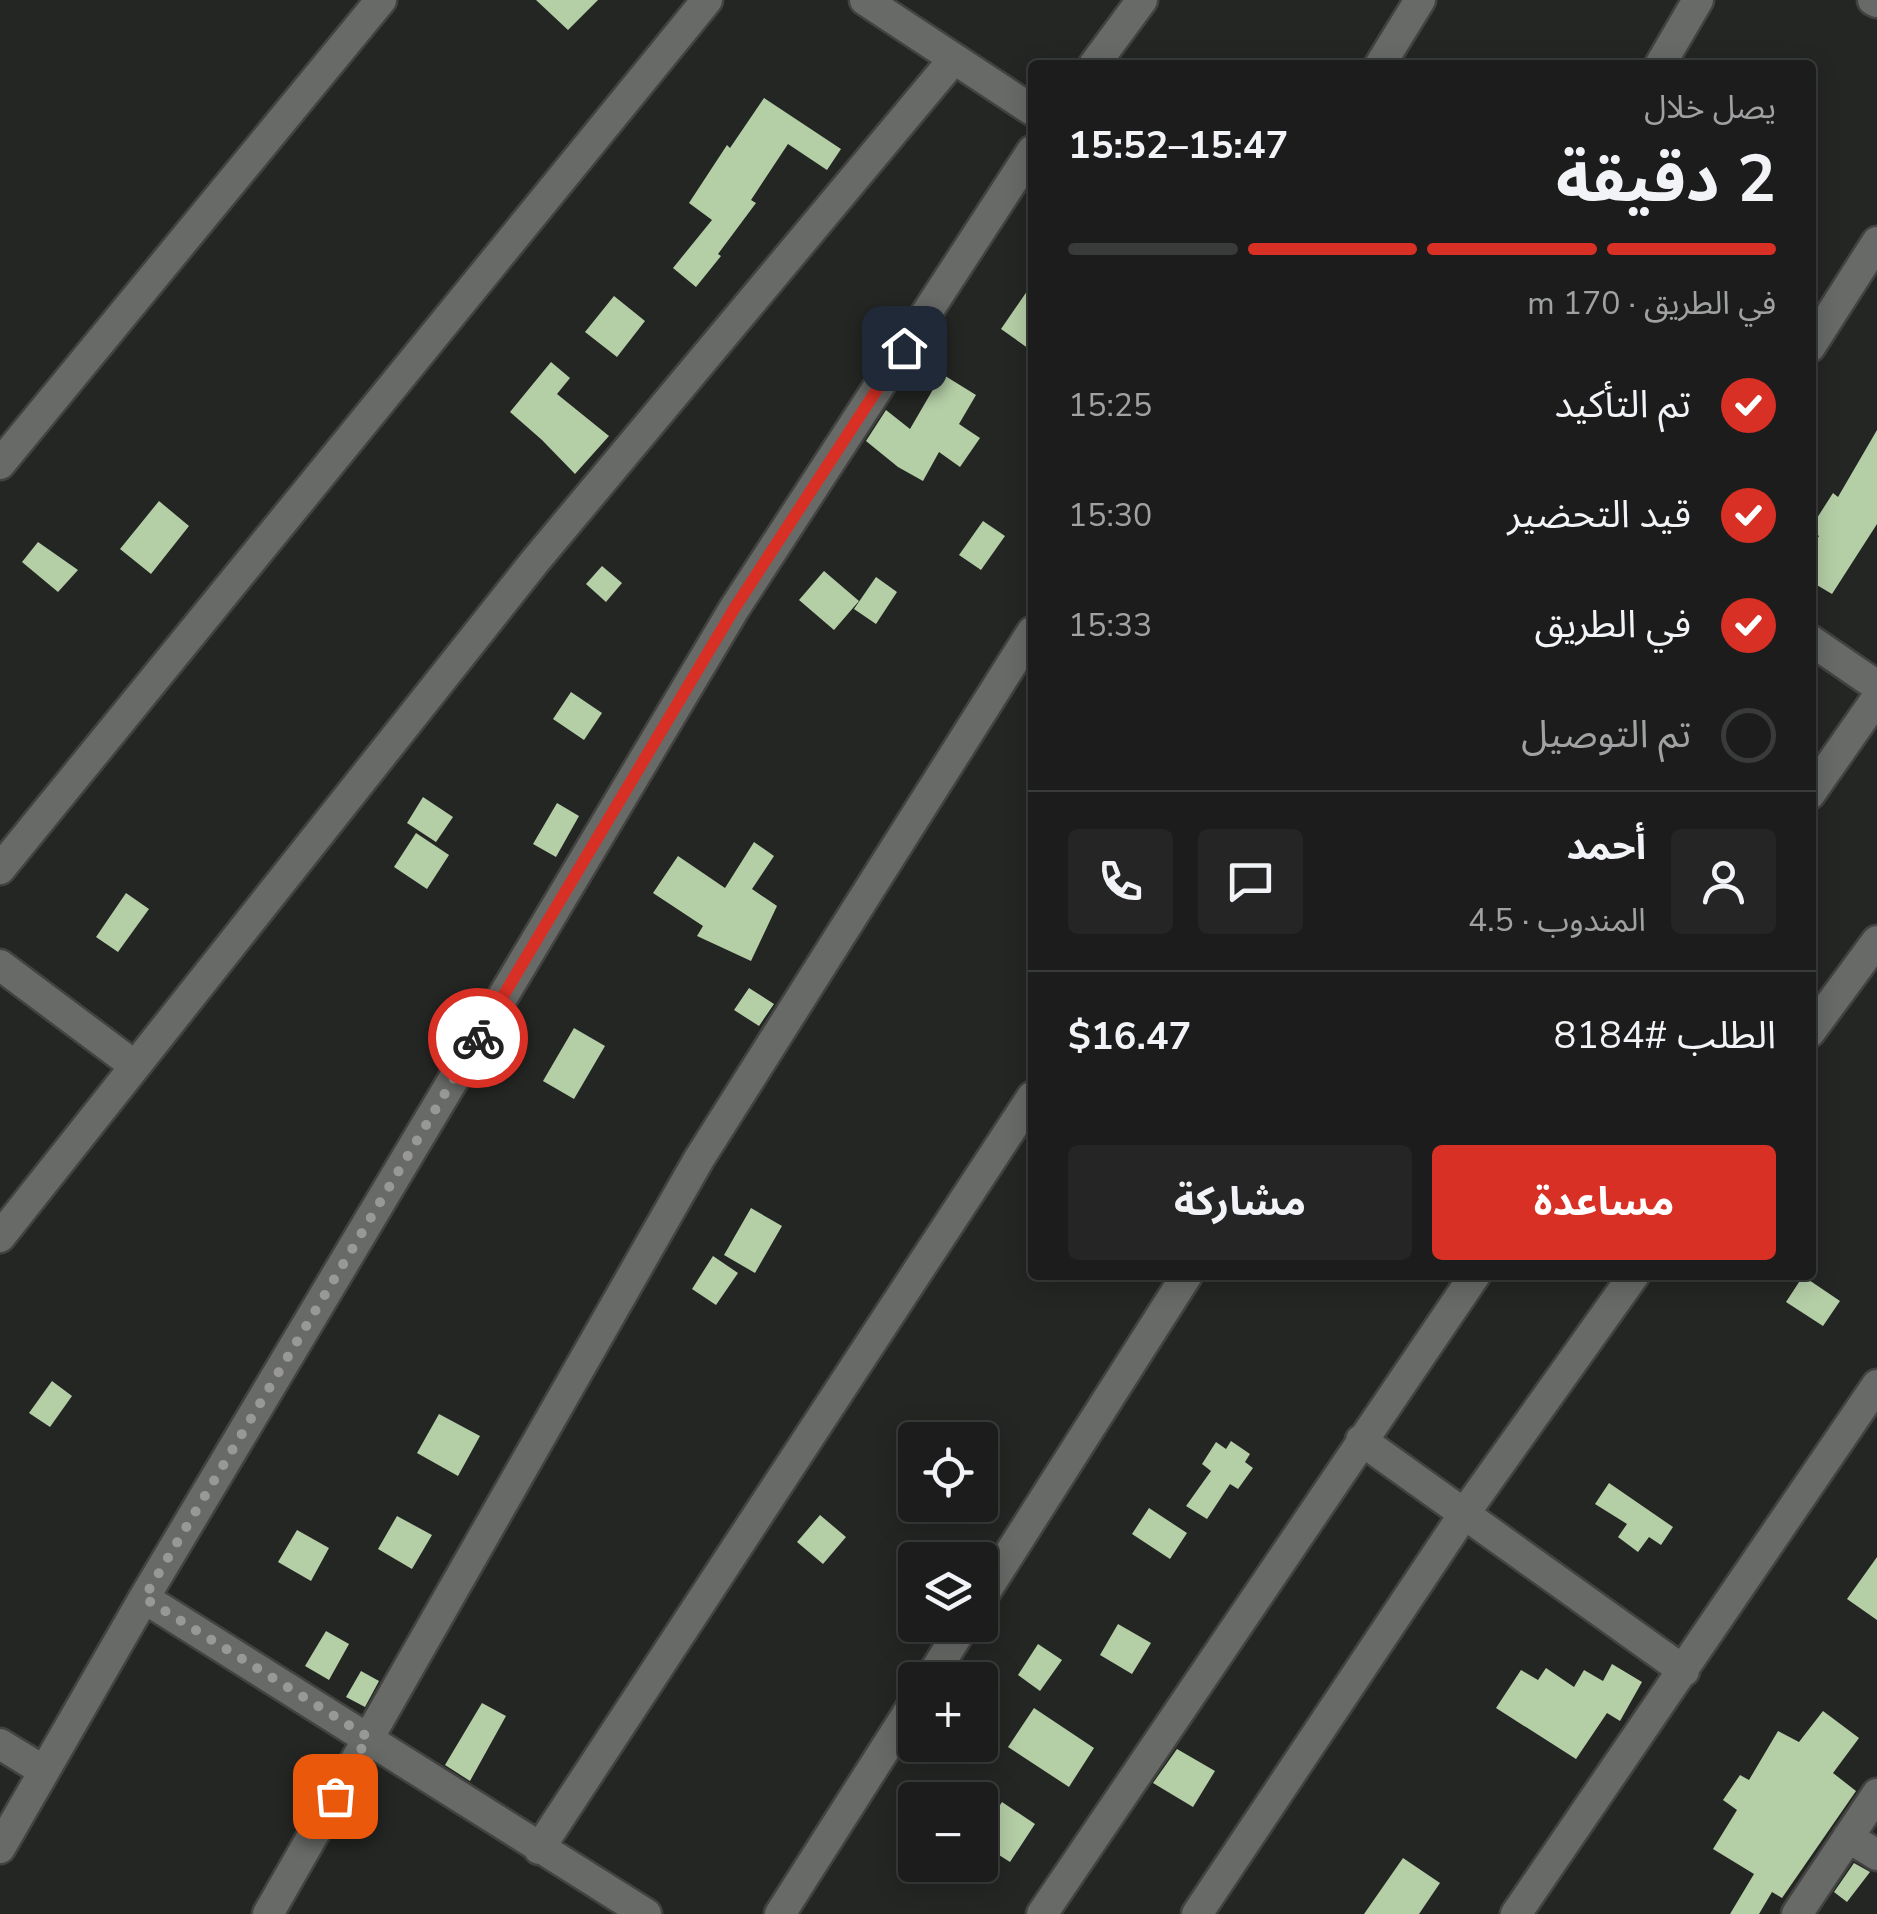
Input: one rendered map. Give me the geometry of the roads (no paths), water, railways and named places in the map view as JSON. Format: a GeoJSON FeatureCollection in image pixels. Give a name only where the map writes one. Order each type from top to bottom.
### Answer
{"type":"FeatureCollection","features":[{"type":"Feature","properties":{"kind":"street"},"geometry":{"type":"LineString","coordinates":[[0,464],[381,0]]}},
{"type":"Feature","properties":{"kind":"street"},"geometry":{"type":"LineString","coordinates":[[0,869],[707,0]]}},
{"type":"Feature","properties":{"kind":"street"},"geometry":{"type":"LineString","coordinates":[[865,0],[1028,107]]}},
{"type":"Feature","properties":{"kind":"street"},"geometry":{"type":"LineString","coordinates":[[1098,60],[1142,0]]}},
{"type":"Feature","properties":{"kind":"street"},"geometry":{"type":"LineString","coordinates":[[1383,60],[1420,0]]}},
{"type":"Feature","properties":{"kind":"street"},"geometry":{"type":"LineString","coordinates":[[1663,60],[1698,0]]}},
{"type":"Feature","properties":{"kind":"street"},"geometry":{"type":"LineString","coordinates":[[0,1237],[536,560],[953,60]]}},
{"type":"Feature","properties":{"kind":"street"},"geometry":{"type":"LineString","coordinates":[[0,1848],[144,1598],[734,609],[1028,158]]}},
{"type":"Feature","properties":{"kind":"street"},"geometry":{"type":"LineString","coordinates":[[1816,338],[1877,242]]}},
{"type":"Feature","properties":{"kind":"street"},"geometry":{"type":"LineString","coordinates":[[268,1914],[699,1159],[1028,638]]}},
{"type":"Feature","properties":{"kind":"street"},"geometry":{"type":"LineString","coordinates":[[1816,644],[1877,686]]}},
{"type":"Feature","properties":{"kind":"street"},"geometry":{"type":"LineString","coordinates":[[1816,785],[1877,698]]}},
{"type":"Feature","properties":{"kind":"street"},"geometry":{"type":"LineString","coordinates":[[1816,1024],[1877,941]]}},
{"type":"Feature","properties":{"kind":"street"},"geometry":{"type":"LineString","coordinates":[[0,965],[135,1066]]}},
{"type":"Feature","properties":{"kind":"street"},"geometry":{"type":"LineString","coordinates":[[539,1849],[1028,1103]]}},
{"type":"Feature","properties":{"kind":"street"},"geometry":{"type":"LineString","coordinates":[[998,1572],[1185,1280]]}},
{"type":"Feature","properties":{"kind":"street"},"geometry":{"type":"LineString","coordinates":[[1042,1914],[1473,1280]]}},
{"type":"Feature","properties":{"kind":"street"},"geometry":{"type":"LineString","coordinates":[[1198,1914],[1464,1514],[1630,1280]]}},
{"type":"Feature","properties":{"kind":"street"},"geometry":{"type":"LineString","coordinates":[[1516,1914],[1877,1385]]}},
{"type":"Feature","properties":{"kind":"street"},"geometry":{"type":"LineString","coordinates":[[1361,1440],[1684,1671]]}},
{"type":"Feature","properties":{"kind":"street"},"geometry":{"type":"LineString","coordinates":[[144,1598],[646,1914]]}},
{"type":"Feature","properties":{"kind":"street"},"geometry":{"type":"LineString","coordinates":[[780,1914],[898,1729]]}},
{"type":"Feature","properties":{"kind":"street"},"geometry":{"type":"LineString","coordinates":[[0,1744],[44,1771]]}},
{"type":"Feature","properties":{"kind":"street"},"geometry":{"type":"LineString","coordinates":[[1797,1914],[1877,1794]]}},
{"type":"Feature","properties":{"kind":"street"},"geometry":{"type":"LineString","coordinates":[[1848,1838],[1877,1855]]}}]}
